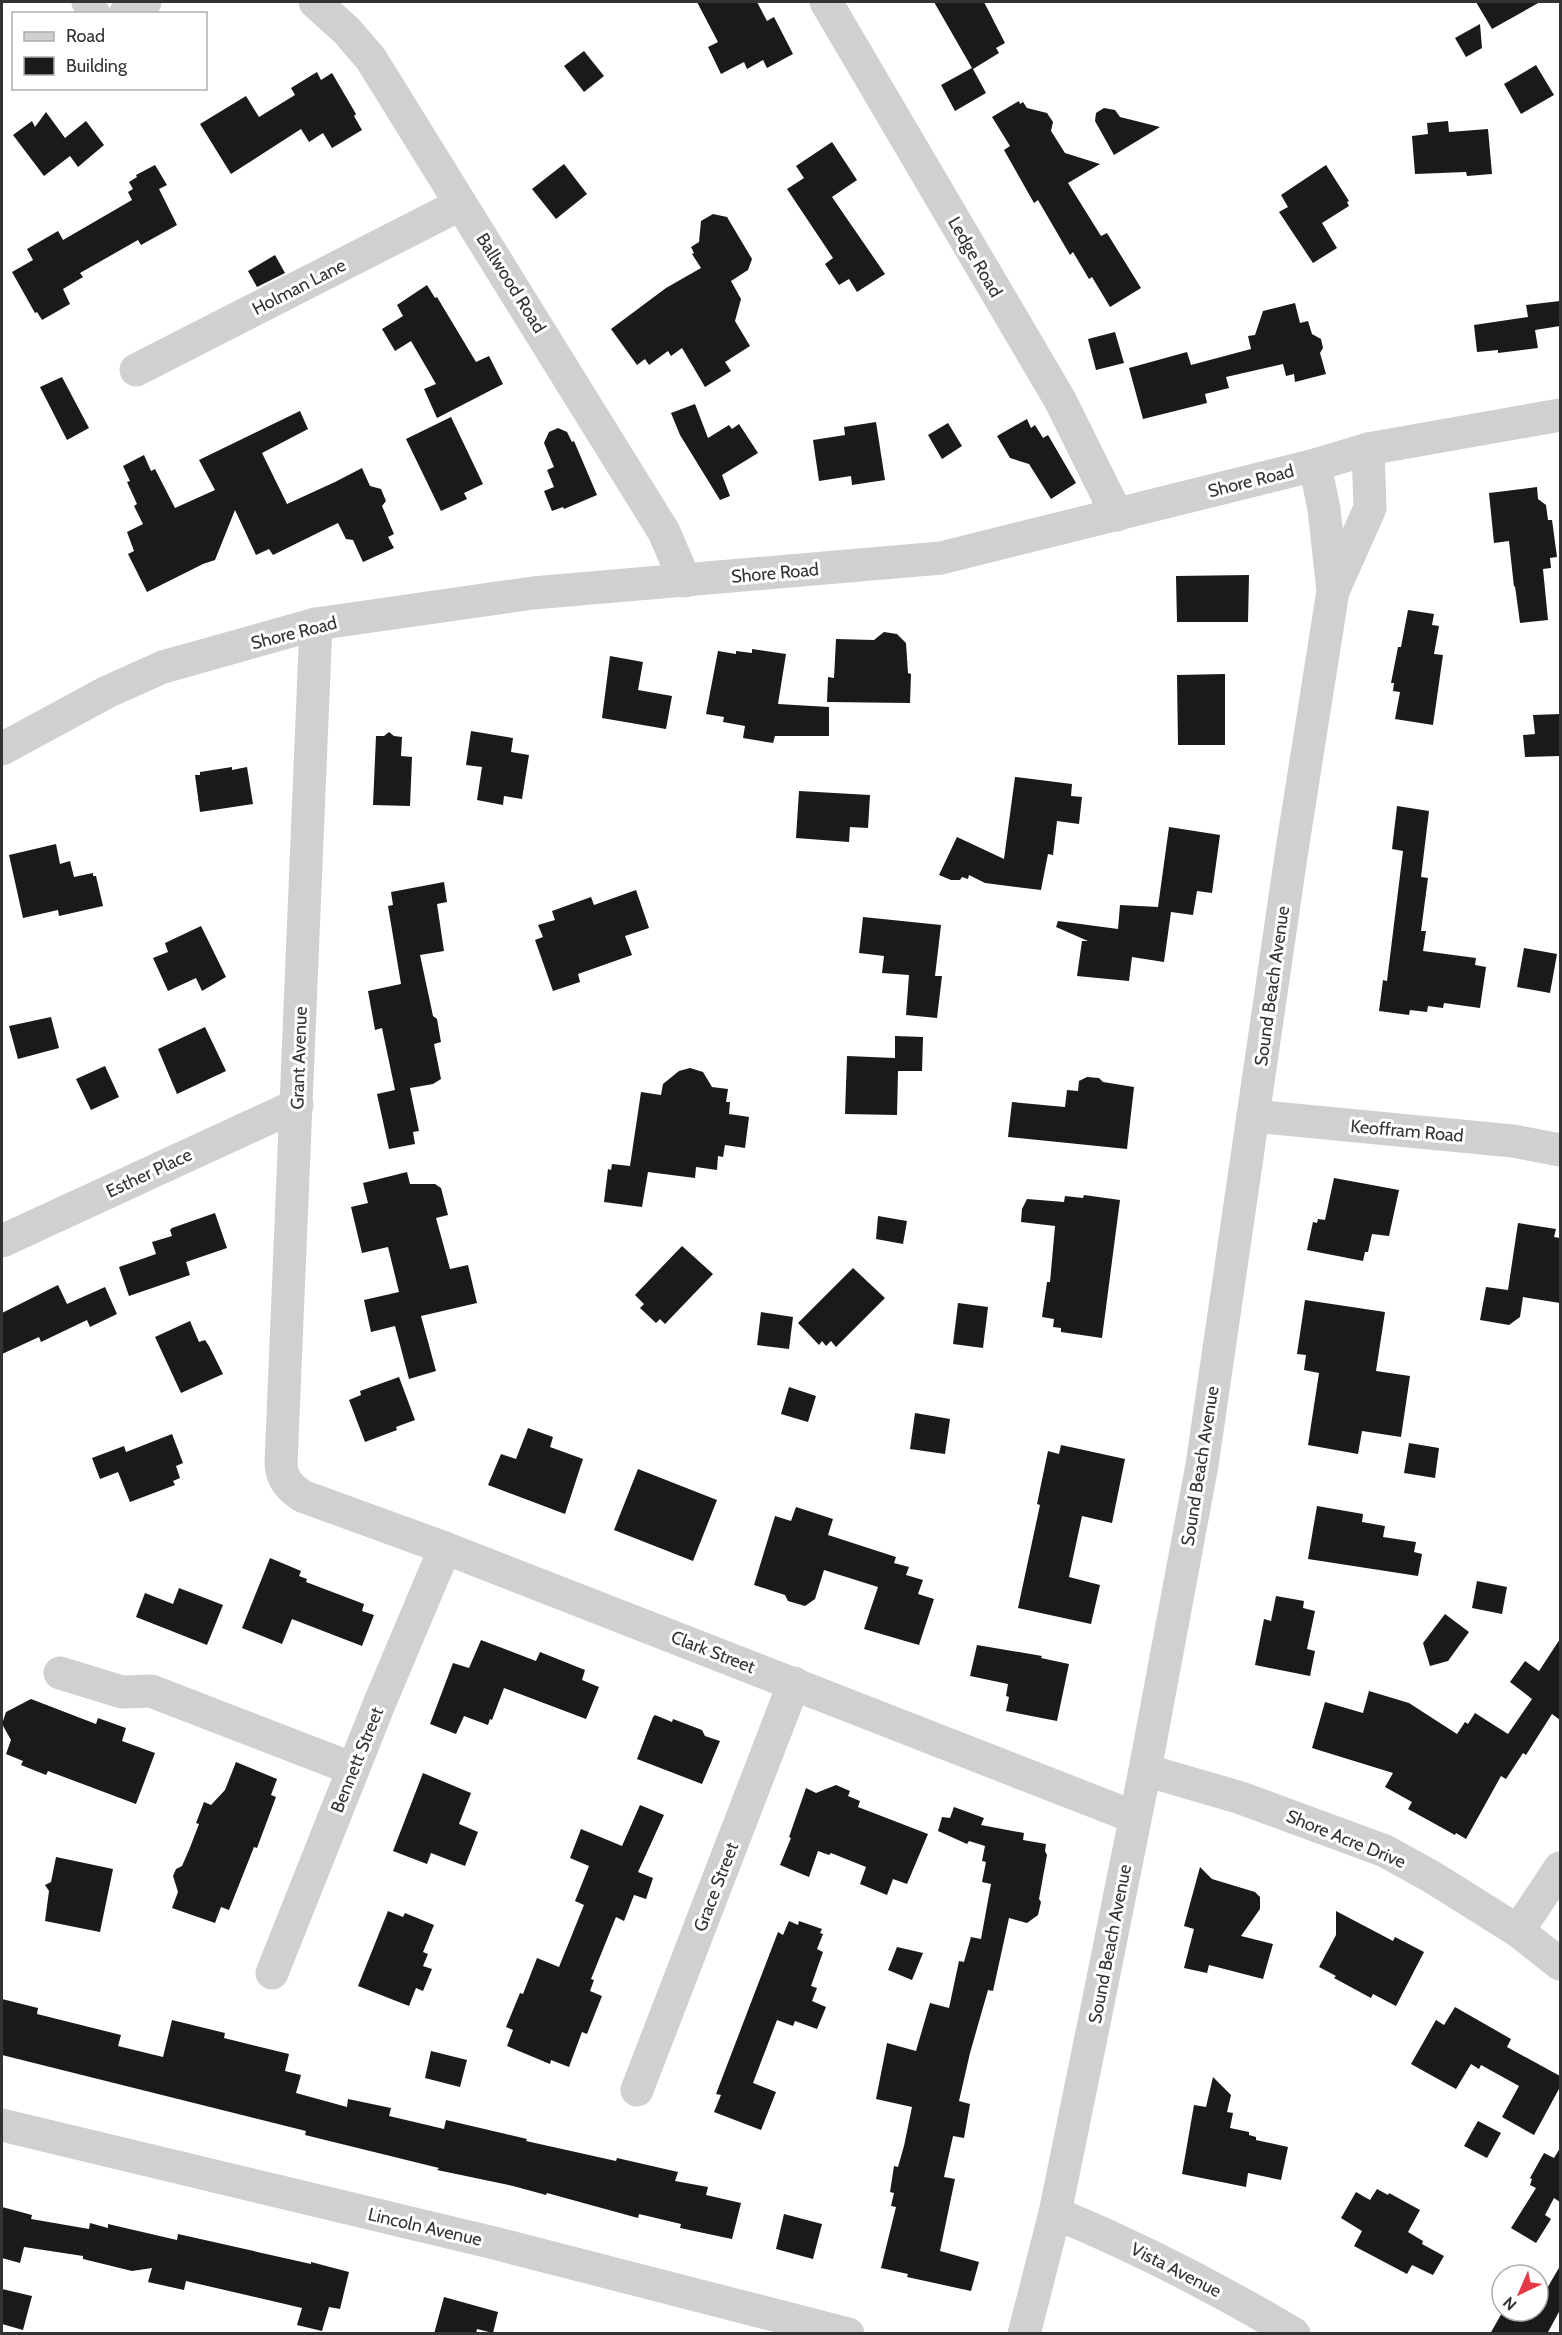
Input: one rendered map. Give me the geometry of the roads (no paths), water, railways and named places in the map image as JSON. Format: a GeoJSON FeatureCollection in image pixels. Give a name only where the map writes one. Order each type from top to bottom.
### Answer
{"type":"FeatureCollection","features":[{"type":"Feature","properties":{"kind":"street"},"geometry":{"type":"LineString","coordinates":[[128,12],[145,2]]}},
{"type":"Feature","properties":{"kind":"street","name":"Ballwood Road"},"geometry":{"type":"LineString","coordinates":[[315,2],[347,31],[371,59],[663,532],[685,581]]}},
{"type":"Feature","properties":{"kind":"street","name":"Ledge Road"},"geometry":{"type":"LineString","coordinates":[[826,2],[1060,400],[1117,515]]}},
{"type":"Feature","properties":{"kind":"street","name":"Holman Lane"},"geometry":{"type":"LineString","coordinates":[[136,370],[461,204]]}},
{"type":"Feature","properties":{"kind":"street","name":"Shore Road"},"geometry":{"type":"LineString","coordinates":[[2,749],[107,692],[163,667],[316,624],[533,593],[941,558],[1315,465],[1368,449],[1560,415]]}},
{"type":"Feature","properties":{"kind":"street","name":"Sound Beach Avenue"},"geometry":{"type":"LineString","coordinates":[[1333,591],[1371,508],[1368,449]]}},
{"type":"Feature","properties":{"kind":"street","name":"Sound Beach Avenue"},"geometry":{"type":"LineString","coordinates":[[1024,2334],[1055,2213],[1144,1770],[1202,1465],[1333,591],[1324,509],[1315,465]]}},
{"type":"Feature","properties":{"kind":"street","name":"Grant Avenue"},"geometry":{"type":"LineString","coordinates":[[291,1488],[282,1475],[281,1464],[316,624]]}},
{"type":"Feature","properties":{"kind":"street","name":"Esther Place"},"geometry":{"type":"LineString","coordinates":[[2,1241],[297,1105]]}},
{"type":"Feature","properties":{"kind":"street","name":"Keoffram Road"},"geometry":{"type":"LineString","coordinates":[[1253,1116],[1514,1141],[1560,1150]]}},
{"type":"Feature","properties":{"kind":"street","name":"Clark Street"},"geometry":{"type":"LineString","coordinates":[[291,1488],[302,1496],[445,1548],[1134,1816]]}},
{"type":"Feature","properties":{"kind":"street","name":"Bennett Street"},"geometry":{"type":"LineString","coordinates":[[272,1973],[353,1769],[445,1548]]}},
{"type":"Feature","properties":{"kind":"street"},"geometry":{"type":"LineString","coordinates":[[60,1673],[122,1692],[151,1691],[353,1769]]}},
{"type":"Feature","properties":{"kind":"street","name":"Grace Street"},"geometry":{"type":"LineString","coordinates":[[637,2090],[794,1683]]}},
{"type":"Feature","properties":{"kind":"street","name":"Shore Acre Drive"},"geometry":{"type":"LineString","coordinates":[[1144,1770],[1241,1798],[1385,1851],[1432,1877],[1518,1931],[1560,1964]]}},
{"type":"Feature","properties":{"kind":"street"},"geometry":{"type":"LineString","coordinates":[[1518,1931],[1560,1868]]}},
{"type":"Feature","properties":{"kind":"street","name":"Lincoln Avenue"},"geometry":{"type":"LineString","coordinates":[[2,2125],[482,2240],[848,2334]]}},
{"type":"Feature","properties":{"kind":"street","name":"Vista Avenue"},"geometry":{"type":"LineString","coordinates":[[1055,2213],[1202,2281],[1294,2334]]}}]}
